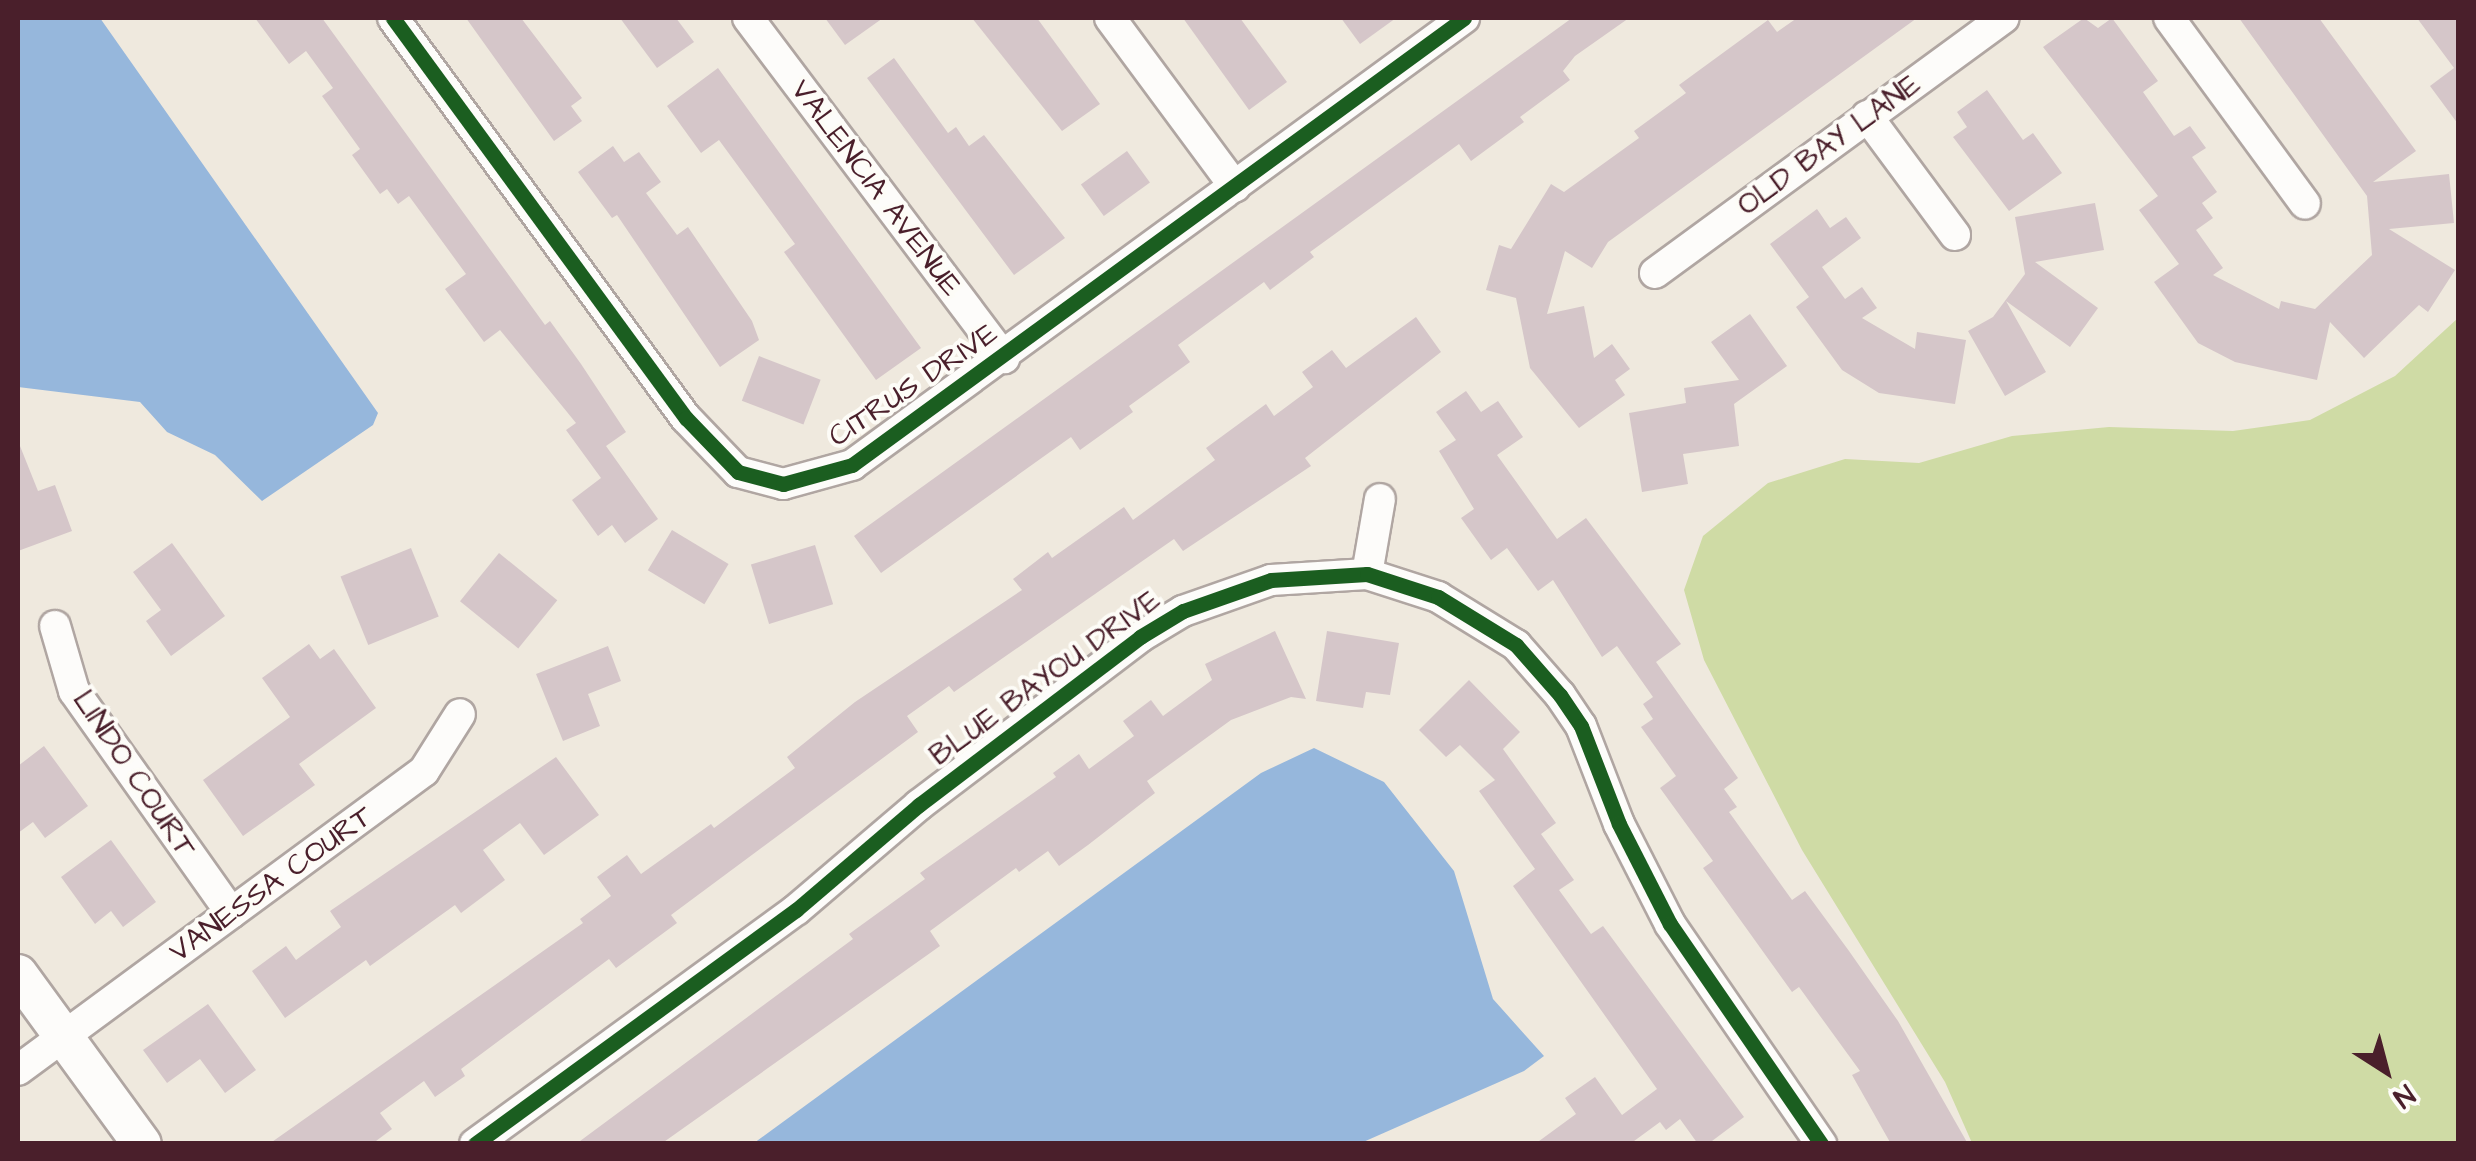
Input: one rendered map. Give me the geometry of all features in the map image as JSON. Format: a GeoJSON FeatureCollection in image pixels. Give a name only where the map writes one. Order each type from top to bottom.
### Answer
{"type":"FeatureCollection","features":[{"type":"Feature","properties":{"kind":"street","name":"CITRUS DRIVE"},"geometry":{"type":"LineString","coordinates":[[393,18],[686,418],[738,472],[783,484],[852,465],[1004,358],[1461,18]]}},
{"type":"Feature","properties":{"kind":"street","name":"VALENCIA AVENUE"},"geometry":{"type":"LineString","coordinates":[[748,18],[1004,358]]}},
{"type":"Feature","properties":{"kind":"street"},"geometry":{"type":"LineString","coordinates":[[1110,18],[1235,187]]}},
{"type":"Feature","properties":{"kind":"street","name":"OLD BAY LANE"},"geometry":{"type":"LineString","coordinates":[[1655,273],[2004,18]]}},
{"type":"Feature","properties":{"kind":"street"},"geometry":{"type":"LineString","coordinates":[[2169,18],[2305,204]]}},
{"type":"Feature","properties":{"kind":"street"},"geometry":{"type":"LineString","coordinates":[[1867,116],[1955,235]]}},
{"type":"Feature","properties":{"kind":"street"},"geometry":{"type":"LineString","coordinates":[[1367,574],[1380,499]]}},
{"type":"Feature","properties":{"kind":"street","name":"BLUE BAYOU DRIVE"},"geometry":{"type":"LineString","coordinates":[[474,1144],[796,910],[919,805],[1140,636],[1182,611],[1271,580],[1367,574],[1438,596],[1516,645],[1560,696],[1581,726],[1619,824],[1670,924],[1820,1144]]}},
{"type":"Feature","properties":{"kind":"street","name":"LINDO COURT"},"geometry":{"type":"LineString","coordinates":[[56,626],[74,691],[231,913]]}},
{"type":"Feature","properties":{"kind":"street","name":"VANESSA COURT"},"geometry":{"type":"LineString","coordinates":[[18,1070],[424,771],[460,714]]}},
{"type":"Feature","properties":{"kind":"street"},"geometry":{"type":"LineString","coordinates":[[18,974],[142,1144]]}},
{"type":"Feature","properties":{"kind":"green space"},"geometry":{"type":"Polygon","coordinates":[[[2458,318],[2458,1143],[1972,1143],[1945,1082],[1802,850],[1704,660],[1684,590],[1703,536],[1768,483],[1845,459],[1919,463],[2012,436],[2109,427],[2233,431],[2310,420],[2395,376],[2458,318]]]}},
{"type":"Feature","properties":{"kind":"water"},"geometry":{"type":"Polygon","coordinates":[[[18,18],[100,18],[378,413],[373,425],[262,501],[215,455],[167,432],[140,402],[18,387],[18,18]]]}},
{"type":"Feature","properties":{"kind":"water"},"geometry":{"type":"Polygon","coordinates":[[[1314,748],[1384,782],[1454,871],[1493,999],[1544,1056],[1524,1071],[1361,1143],[754,1143],[1261,773],[1314,748]]]}},
{"type":"Feature","properties":{"kind":"building"},"geometry":{"type":"Polygon","coordinates":[[[255,18],[322,18],[545,325],[550,321],[581,364],[626,432],[606,446],[658,519],[625,543],[612,525],[598,536],[572,500],[601,478],[566,430],[576,423],[500,330],[484,342],[445,289],[466,274],[409,196],[398,204],[387,189],[380,194],[352,155],[360,149],[322,96],[333,88],[306,51],[289,64],[255,18]]]}},
{"type":"Feature","properties":{"kind":"building"},"geometry":{"type":"Polygon","coordinates":[[[466,18],[521,18],[582,98],[571,106],[582,121],[554,141],[466,18]]]}},
{"type":"Feature","properties":{"kind":"building"},"geometry":{"type":"Polygon","coordinates":[[[620,18],[676,18],[694,42],[657,68],[620,18]]]}},
{"type":"Feature","properties":{"kind":"building"},"geometry":{"type":"Polygon","coordinates":[[[825,18],[883,18],[845,45],[825,18]]]}},
{"type":"Feature","properties":{"kind":"building"},"geometry":{"type":"Polygon","coordinates":[[[972,18],[1037,18],[1100,104],[1062,131],[972,18]]]}},
{"type":"Feature","properties":{"kind":"building"},"geometry":{"type":"Polygon","coordinates":[[[1183,18],[1240,18],[1287,82],[1249,110],[1183,18]]]}},
{"type":"Feature","properties":{"kind":"building"},"geometry":{"type":"Polygon","coordinates":[[[1341,18],[1396,18],[1360,44],[1341,18]]]}},
{"type":"Feature","properties":{"kind":"building"},"geometry":{"type":"Polygon","coordinates":[[[1572,18],[1629,18],[1575,56],[1563,71],[1570,80],[1520,117],[1524,122],[1471,161],[1459,144],[1310,252],[1314,257],[1270,290],[1264,282],[1178,345],[1190,362],[1129,406],[1133,412],[1080,450],[1071,437],[881,573],[854,536],[1572,18]]]}},
{"type":"Feature","properties":{"kind":"building"},"geometry":{"type":"Polygon","coordinates":[[[1797,18],[1917,18],[1608,242],[1592,268],[1565,251],[1547,314],[1584,306],[1594,358],[1612,344],[1630,369],[1615,380],[1625,395],[1579,428],[1530,368],[1516,298],[1486,290],[1499,245],[1511,249],[1551,184],[1564,192],[1639,138],[1634,131],[1686,93],[1679,85],[1768,20],[1777,32],[1797,18]]]}},
{"type":"Feature","properties":{"kind":"building"},"geometry":{"type":"Polygon","coordinates":[[[2084,18],[2098,28],[2112,18],[2158,81],[2143,92],[2174,136],[2190,126],[2206,148],[2192,157],[2217,192],[2202,203],[2213,218],[2196,230],[2223,268],[2213,275],[2279,309],[2281,301],[2315,309],[2372,255],[2367,196],[2239,18],[2319,18],[2416,151],[2373,182],[2449,174],[2454,223],[2389,229],[2455,270],[2428,312],[2419,305],[2364,358],[2330,322],[2317,380],[2235,362],[2198,343],[2154,282],[2179,264],[2139,210],[2158,196],[2043,47],[2084,18]]]}},
{"type":"Feature","properties":{"kind":"building"},"geometry":{"type":"Polygon","coordinates":[[[2417,18],[2458,18],[2458,124],[2430,86],[2454,68],[2417,18]]]}},
{"type":"Feature","properties":{"kind":"building"},"geometry":{"type":"Polygon","coordinates":[[[894,58],[948,133],[956,127],[969,146],[984,135],[1065,238],[1014,275],[867,78],[894,58]]]}},
{"type":"Feature","properties":{"kind":"building"},"geometry":{"type":"Polygon","coordinates":[[[718,68],[921,348],[876,380],[784,252],[795,244],[719,140],[701,153],[667,106],[718,68]]]}},
{"type":"Feature","properties":{"kind":"building"},"geometry":{"type":"Polygon","coordinates":[[[1987,90],[2023,140],[2033,133],[2062,173],[2009,211],[1953,137],[1967,127],[1957,112],[1987,90]]]}},
{"type":"Feature","properties":{"kind":"building"},"geometry":{"type":"Polygon","coordinates":[[[613,146],[624,162],[639,152],[661,182],[646,193],[677,235],[688,227],[752,321],[759,340],[720,367],[617,215],[612,218],[578,172],[613,146]]]}},
{"type":"Feature","properties":{"kind":"building"},"geometry":{"type":"Polygon","coordinates":[[[1127,151],[1150,183],[1104,216],[1081,185],[1127,151]]]}},
{"type":"Feature","properties":{"kind":"building"},"geometry":{"type":"Polygon","coordinates":[[[2095,203],[2104,250],[2035,262],[2098,308],[2070,347],[2006,301],[2046,372],[2005,396],[1968,331],[1993,317],[2025,274],[2015,217],[2095,203]]]}},
{"type":"Feature","properties":{"kind":"building"},"geometry":{"type":"Polygon","coordinates":[[[1817,209],[1830,228],[1846,217],[1861,238],[1822,267],[1845,299],[1862,287],[1877,308],[1862,318],[1915,349],[1917,332],[1966,340],[1955,404],[1879,393],[1842,370],[1796,307],[1809,297],[1770,244],[1817,209]]]}},
{"type":"Feature","properties":{"kind":"building"},"geometry":{"type":"Polygon","coordinates":[[[1750,314],[1787,366],[1734,404],[1739,446],[1683,454],[1688,484],[1642,492],[1629,413],[1686,403],[1684,388],[1739,380],[1711,342],[1750,314]]]}},
{"type":"Feature","properties":{"kind":"building"},"geometry":{"type":"Polygon","coordinates":[[[1416,317],[1441,352],[1305,458],[1311,466],[1183,551],[1174,539],[954,692],[949,686],[907,716],[918,732],[671,915],[677,923],[616,968],[609,959],[461,1069],[465,1076],[435,1097],[424,1081],[380,1113],[392,1129],[372,1144],[269,1144],[583,923],[580,919],[611,896],[597,877],[627,855],[641,874],[711,824],[714,828],[795,768],[787,757],[855,702],[1022,590],[1013,579],[1048,552],[1052,558],[1124,507],[1133,520],[1215,460],[1206,448],[1266,404],[1274,416],[1313,387],[1302,372],[1332,350],[1346,368],[1416,317]]]}},
{"type":"Feature","properties":{"kind":"building"},"geometry":{"type":"Polygon","coordinates":[[[759,356],[821,380],[803,424],[742,401],[759,356]]]}},
{"type":"Feature","properties":{"kind":"building"},"geometry":{"type":"Polygon","coordinates":[[[1466,391],[1481,412],[1498,401],[1523,437],[1497,455],[1557,539],[1586,518],[1681,644],[1656,662],[1738,778],[1724,789],[1737,807],[1729,812],[1792,900],[1805,891],[1849,951],[1898,1021],[1968,1144],[1891,1144],[1852,1075],[1860,1071],[1799,987],[1792,992],[1703,868],[1713,861],[1660,788],[1676,776],[1641,727],[1653,719],[1643,704],[1653,697],[1617,646],[1602,657],[1553,580],[1538,591],[1507,548],[1491,560],[1461,518],[1474,509],[1439,451],[1456,440],[1436,412],[1466,391]]]}},
{"type":"Feature","properties":{"kind":"building"},"geometry":{"type":"Polygon","coordinates":[[[18,441],[38,491],[55,485],[72,531],[18,551],[18,441]]]}},
{"type":"Feature","properties":{"kind":"building"},"geometry":{"type":"Polygon","coordinates":[[[672,530],[729,564],[704,604],[648,570],[672,530]]]}},
{"type":"Feature","properties":{"kind":"building"},"geometry":{"type":"Polygon","coordinates":[[[172,543],[225,616],[171,656],[146,621],[161,610],[133,572],[172,543]]]}},
{"type":"Feature","properties":{"kind":"building"},"geometry":{"type":"Polygon","coordinates":[[[815,545],[833,604],[769,624],[751,565],[815,545]]]}},
{"type":"Feature","properties":{"kind":"building"},"geometry":{"type":"Polygon","coordinates":[[[411,548],[439,617],[368,645],[341,576],[411,548]]]}},
{"type":"Feature","properties":{"kind":"building"},"geometry":{"type":"Polygon","coordinates":[[[499,553],[557,600],[518,648],[460,601],[499,553]]]}},
{"type":"Feature","properties":{"kind":"building"},"geometry":{"type":"Polygon","coordinates":[[[1275,631],[1306,699],[1291,697],[1231,720],[1147,781],[1155,793],[1059,866],[1048,851],[1019,872],[1016,868],[930,931],[940,946],[661,1144],[576,1144],[853,939],[849,934],[925,879],[920,873],[1056,777],[1053,773],[1079,754],[1089,769],[1134,736],[1123,721],[1151,700],[1163,716],[1212,680],[1205,664],[1275,631]]]}},
{"type":"Feature","properties":{"kind":"building"},"geometry":{"type":"Polygon","coordinates":[[[1327,631],[1399,643],[1390,695],[1366,692],[1363,708],[1316,701],[1327,631]]]}},
{"type":"Feature","properties":{"kind":"building"},"geometry":{"type":"Polygon","coordinates":[[[309,644],[320,659],[334,649],[376,708],[299,764],[315,785],[243,836],[203,780],[290,717],[262,678],[309,644]]]}},
{"type":"Feature","properties":{"kind":"building"},"geometry":{"type":"Polygon","coordinates":[[[608,646],[621,681],[588,694],[600,726],[563,741],[536,674],[608,646]]]}},
{"type":"Feature","properties":{"kind":"building"},"geometry":{"type":"Polygon","coordinates":[[[1469,680],[1520,732],[1503,749],[1556,823],[1541,834],[1574,880],[1559,890],[1591,934],[1603,926],[1744,1117],[1708,1144],[1698,1144],[1680,1119],[1666,1130],[1660,1122],[1630,1144],[1535,1144],[1576,1114],[1565,1098],[1595,1077],[1622,1115],[1657,1089],[1513,886],[1535,869],[1479,791],[1495,780],[1460,745],[1446,757],[1419,730],[1469,680]]]}},
{"type":"Feature","properties":{"kind":"building"},"geometry":{"type":"Polygon","coordinates":[[[44,746],[88,806],[45,838],[33,822],[18,833],[18,766],[44,746]]]}},
{"type":"Feature","properties":{"kind":"building"},"geometry":{"type":"Polygon","coordinates":[[[556,757],[599,815],[544,855],[520,823],[483,850],[505,880],[461,913],[455,905],[370,966],[366,960],[285,1018],[252,971],[286,946],[296,960],[341,927],[330,911],[556,757]]]}},
{"type":"Feature","properties":{"kind":"building"},"geometry":{"type":"Polygon","coordinates":[[[111,840],[156,902],[123,927],[111,911],[95,924],[61,877],[111,840]]]}},
{"type":"Feature","properties":{"kind":"building"},"geometry":{"type":"Polygon","coordinates":[[[208,1004],[256,1070],[225,1093],[200,1059],[167,1083],[143,1050],[208,1004]]]}},
{"type":"Feature","properties":{"kind":"cycle path"},"geometry":{"type":"LineString","coordinates":[[393,18],[686,418],[738,472],[783,484],[852,465],[1464,18]]}},
{"type":"Feature","properties":{"kind":"cycle path"},"geometry":{"type":"LineString","coordinates":[[475,1144],[796,910],[919,805],[1140,637],[1183,611],[1271,580],[1367,574],[1438,597],[1516,645],[1560,695],[1581,726],[1619,824],[1670,924],[1821,1144]]}}]}
